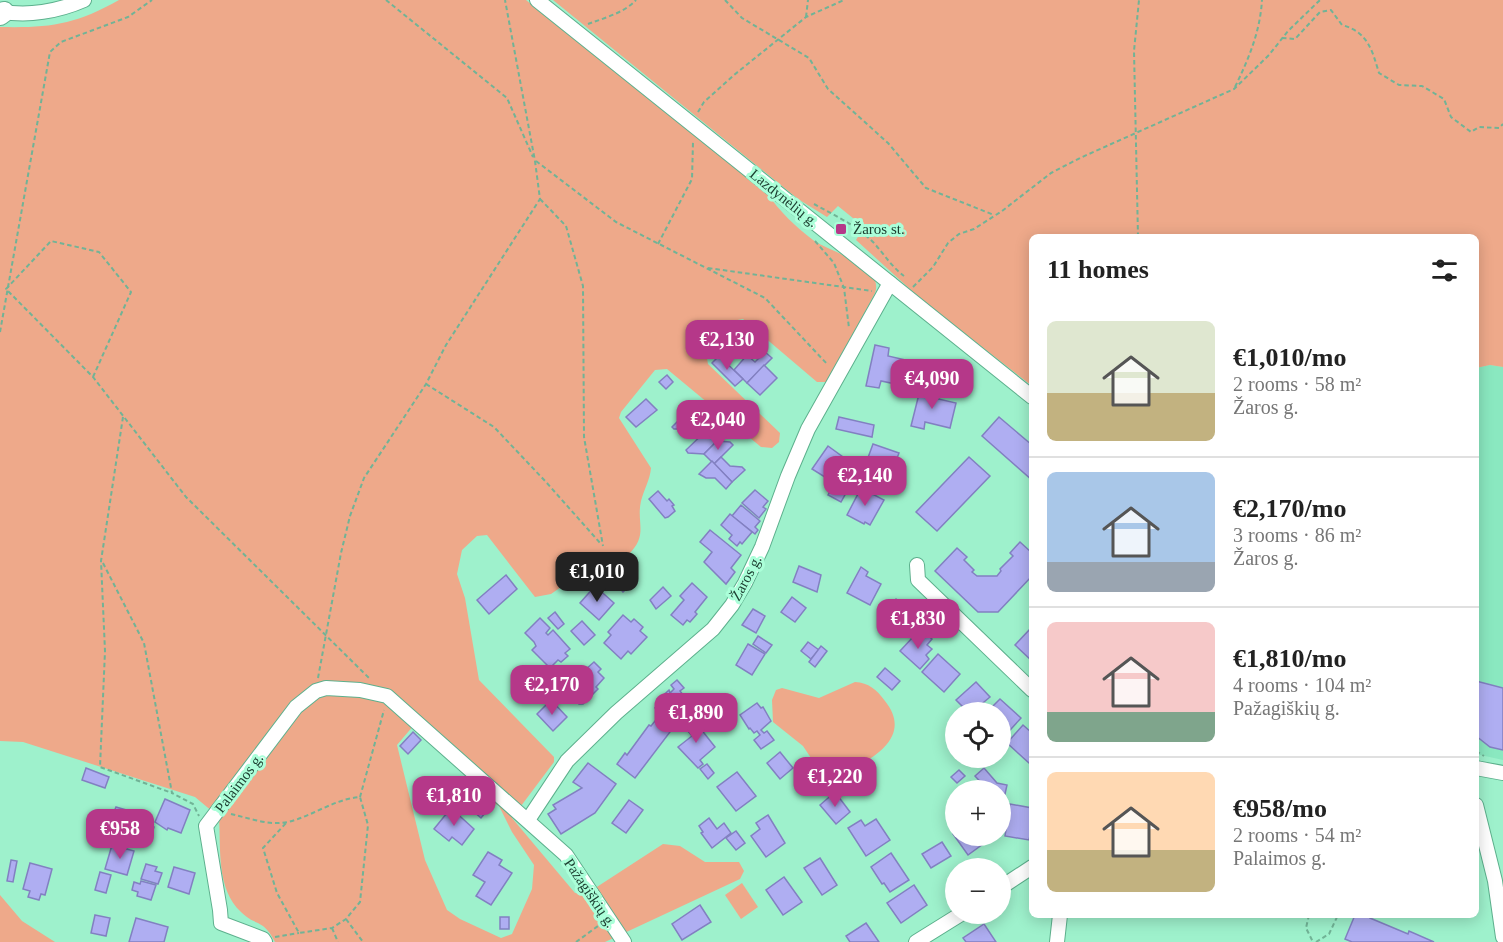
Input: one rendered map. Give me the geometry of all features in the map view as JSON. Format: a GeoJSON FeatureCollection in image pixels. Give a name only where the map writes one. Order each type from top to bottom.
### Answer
{"type":"FeatureCollection","features":[{"type":"Feature","properties":{"kind":"street"},"geometry":{"type":"LineString","coordinates":[[1,13],[48,11],[84,0]]}},
{"type":"Feature","properties":{"kind":"street","name":"Lazdynėlių g."},"geometry":{"type":"LineString","coordinates":[[537,0],[694,118],[887,288],[910,291],[1029,394]]}},
{"type":"Feature","properties":{"kind":"street","name":"Žaros g."},"geometry":{"type":"LineString","coordinates":[[528,820],[567,761],[616,713],[713,629],[732,605],[746,583],[762,548],[808,429],[887,288]]}},
{"type":"Feature","properties":{"kind":"street"},"geometry":{"type":"LineString","coordinates":[[917,565],[918,580],[1029,687]]}},
{"type":"Feature","properties":{"kind":"street","name":"Pažagiškių g."},"geometry":{"type":"LineString","coordinates":[[316,691],[326,688],[360,690],[387,696],[566,855],[624,942]]}},
{"type":"Feature","properties":{"kind":"street","name":"Palaimos g."},"geometry":{"type":"LineString","coordinates":[[264,940],[221,923],[206,826],[296,707],[316,691]]}},
{"type":"Feature","properties":{"kind":"street"},"geometry":{"type":"LineString","coordinates":[[1479,769],[1503,773]]}},
{"type":"Feature","properties":{"kind":"street"},"geometry":{"type":"LineString","coordinates":[[1479,817],[1495,881],[1503,937]]}},
{"type":"Feature","properties":{"kind":"street"},"geometry":{"type":"LineString","coordinates":[[1011,881],[1029,869]]}},
{"type":"Feature","properties":{"kind":"street"},"geometry":{"type":"LineString","coordinates":[[1057,942],[1060,918]]}},
{"type":"Feature","properties":{"kind":"street"},"geometry":{"type":"LineString","coordinates":[[916,942],[945,924]]}},
{"type":"Feature","properties":{"kind":"path"},"geometry":{"type":"LineString","coordinates":[[0,332],[50,52],[68,39],[128,17],[152,0]]}},
{"type":"Feature","properties":{"kind":"path"},"geometry":{"type":"LineString","coordinates":[[386,0],[507,98],[535,161],[616,222],[765,298],[839,376]]}},
{"type":"Feature","properties":{"kind":"path"},"geometry":{"type":"LineString","coordinates":[[426,384],[494,426],[603,546],[584,437],[583,286],[566,226],[540,199],[535,161],[504,0]]}},
{"type":"Feature","properties":{"kind":"path"},"geometry":{"type":"LineString","coordinates":[[578,33],[583,26],[620,12],[636,0]]}},
{"type":"Feature","properties":{"kind":"path"},"geometry":{"type":"LineString","coordinates":[[725,0],[742,18],[809,58],[828,89],[888,143],[926,188],[994,215]]}},
{"type":"Feature","properties":{"kind":"path"},"geometry":{"type":"LineString","coordinates":[[806,17],[808,0]]}},
{"type":"Feature","properties":{"kind":"path"},"geometry":{"type":"LineString","coordinates":[[658,244],[692,179],[694,118],[704,102],[806,17],[844,0]]}},
{"type":"Feature","properties":{"kind":"path"},"geometry":{"type":"LineString","coordinates":[[1138,234],[1134,51],[1139,0]]}},
{"type":"Feature","properties":{"kind":"path"},"geometry":{"type":"LineString","coordinates":[[1234,89],[1252,53],[1261,20],[1262,0]]}},
{"type":"Feature","properties":{"kind":"path"},"geometry":{"type":"LineString","coordinates":[[910,291],[933,267],[948,243],[959,234],[974,229],[1051,173],[1234,89],[1320,0]]}},
{"type":"Feature","properties":{"kind":"path"},"geometry":{"type":"LineString","coordinates":[[1282,38],[1295,39],[1320,12],[1331,10],[1342,25],[1354,28],[1362,34],[1372,51],[1379,73],[1399,85],[1422,86],[1444,99],[1451,117],[1471,132],[1479,127],[1498,128],[1503,124]]}},
{"type":"Feature","properties":{"kind":"path"},"geometry":{"type":"LineString","coordinates":[[694,118],[705,119]]}},
{"type":"Feature","properties":{"kind":"path"},"geometry":{"type":"LineString","coordinates":[[316,691],[332,597],[350,516],[364,478],[426,384],[446,345],[540,199]]}},
{"type":"Feature","properties":{"kind":"path"},"geometry":{"type":"LineString","coordinates":[[807,200],[838,216],[872,242],[910,291]]}},
{"type":"Feature","properties":{"kind":"path"},"geometry":{"type":"LineString","coordinates":[[813,238],[834,263],[844,288],[852,352]]}},
{"type":"Feature","properties":{"kind":"path"},"geometry":{"type":"LineString","coordinates":[[6,289],[51,241],[99,252],[131,292],[93,377]]}},
{"type":"Feature","properties":{"kind":"path"},"geometry":{"type":"LineString","coordinates":[[705,268],[844,288],[887,288]]}},
{"type":"Feature","properties":{"kind":"path"},"geometry":{"type":"LineString","coordinates":[[6,289],[93,377],[186,497],[326,633],[387,696],[360,797],[368,825],[360,902],[346,919],[332,928],[264,940]]}},
{"type":"Feature","properties":{"kind":"path"},"geometry":{"type":"LineString","coordinates":[[910,291],[920,290]]}},
{"type":"Feature","properties":{"kind":"path"},"geometry":{"type":"LineString","coordinates":[[123,417],[101,561],[105,651],[100,767],[172,793],[193,804],[206,826]]}},
{"type":"Feature","properties":{"kind":"path"},"geometry":{"type":"LineString","coordinates":[[101,561],[144,643],[172,793]]}},
{"type":"Feature","properties":{"kind":"path"},"geometry":{"type":"LineString","coordinates":[[218,810],[267,823],[287,822],[346,798],[360,797]]}},
{"type":"Feature","properties":{"kind":"path"},"geometry":{"type":"LineString","coordinates":[[287,822],[264,848],[277,893],[299,933]]}},
{"type":"Feature","properties":{"kind":"path"},"geometry":{"type":"LineString","coordinates":[[1308,918],[1306,928],[1315,942],[1329,934],[1337,918]]}},
{"type":"Feature","properties":{"kind":"path"},"geometry":{"type":"LineString","coordinates":[[346,919],[363,942]]}},
{"type":"Feature","properties":{"kind":"path"},"geometry":{"type":"LineString","coordinates":[[576,942],[607,919]]}},
{"type":"Feature","properties":{"kind":"path"},"geometry":{"type":"LineString","coordinates":[[332,928],[338,942]]}},
{"type":"Feature","properties":{"kind":"shaded area"},"geometry":{"type":"Polygon","coordinates":[[[119,0],[526,0],[767,193],[788,218],[813,240],[854,260],[872,275],[876,283],[875,293],[828,382],[817,382],[743,319],[721,323],[712,338],[707,352],[708,364],[780,433],[779,442],[772,448],[761,447],[667,369],[655,370],[621,412],[619,418],[651,468],[641,501],[640,535],[628,555],[605,553],[587,569],[551,594],[535,597],[487,535],[477,536],[462,550],[457,574],[465,598],[479,680],[554,757],[554,762],[512,818],[575,893],[586,894],[663,844],[680,846],[705,862],[739,862],[744,871],[740,879],[605,942],[275,942],[267,929],[246,917],[233,903],[227,892],[221,868],[219,817],[195,797],[23,742],[0,741],[0,27],[33,27],[61,23],[89,15],[119,0]],[[414,725],[397,745],[425,860],[447,910],[460,919],[501,938],[512,934],[532,889],[534,865],[512,832],[499,806],[483,797],[462,771],[414,725]]]}},
{"type":"Feature","properties":{"kind":"shaded area"},"geometry":{"type":"Polygon","coordinates":[[[553,0],[1503,0],[1503,367],[1490,365],[1479,367],[1479,234],[1029,234],[1029,384],[923,301],[856,240],[864,227],[838,206],[827,217],[798,199],[553,0]]]}},
{"type":"Feature","properties":{"kind":"shaded area"},"geometry":{"type":"Polygon","coordinates":[[[1490,365],[1503,367],[1503,760],[1479,755],[1479,367],[1490,365]]]}},
{"type":"Feature","properties":{"kind":"shaded area"},"geometry":{"type":"Polygon","coordinates":[[[855,682],[868,685],[882,697],[893,715],[894,728],[890,739],[882,749],[858,766],[833,779],[823,776],[803,746],[773,722],[772,700],[776,690],[782,688],[819,698],[855,682]]]}},
{"type":"Feature","properties":{"kind":"shaded area"},"geometry":{"type":"Polygon","coordinates":[[[742,883],[758,907],[741,919],[725,895],[742,883]]]}},
{"type":"Feature","properties":{"kind":"shaded area"},"geometry":{"type":"Polygon","coordinates":[[[0,895],[22,921],[55,942],[0,942],[0,895]]]}},
{"type":"Feature","properties":{"kind":"building"},"geometry":{"type":"Polygon","coordinates":[[[875,345],[889,348],[888,356],[910,361],[905,386],[881,381],[879,388],[866,386],[875,345]]]}},
{"type":"Feature","properties":{"kind":"building"},"geometry":{"type":"Polygon","coordinates":[[[765,352],[772,358],[747,383],[734,370],[747,355],[755,362],[765,352]]]}},
{"type":"Feature","properties":{"kind":"building"},"geometry":{"type":"Polygon","coordinates":[[[719,356],[743,379],[735,386],[712,363],[719,356]]]}},
{"type":"Feature","properties":{"kind":"building"},"geometry":{"type":"Polygon","coordinates":[[[764,365],[777,378],[760,395],[747,383],[764,365]]]}},
{"type":"Feature","properties":{"kind":"building"},"geometry":{"type":"Polygon","coordinates":[[[667,375],[673,382],[666,389],[659,382],[667,375]]]}},
{"type":"Feature","properties":{"kind":"building"},"geometry":{"type":"Polygon","coordinates":[[[921,386],[936,389],[934,398],[956,403],[950,428],[925,422],[924,429],[911,426],[921,386]]]}},
{"type":"Feature","properties":{"kind":"building"},"geometry":{"type":"Polygon","coordinates":[[[646,399],[657,410],[636,427],[626,417],[646,399]]]}},
{"type":"Feature","properties":{"kind":"building"},"geometry":{"type":"Polygon","coordinates":[[[687,412],[706,431],[698,439],[689,429],[672,427],[687,412]]]}},
{"type":"Feature","properties":{"kind":"building"},"geometry":{"type":"Polygon","coordinates":[[[839,417],[874,425],[872,437],[836,429],[839,417]]]}},
{"type":"Feature","properties":{"kind":"building"},"geometry":{"type":"Polygon","coordinates":[[[999,417],[1029,442],[1029,477],[982,436],[999,417]]]}},
{"type":"Feature","properties":{"kind":"building"},"geometry":{"type":"Polygon","coordinates":[[[710,427],[721,437],[704,454],[688,453],[686,450],[710,427]]]}},
{"type":"Feature","properties":{"kind":"building"},"geometry":{"type":"Polygon","coordinates":[[[717,441],[730,442],[733,445],[714,464],[704,454],[717,441]]]}},
{"type":"Feature","properties":{"kind":"building"},"geometry":{"type":"Polygon","coordinates":[[[873,444],[899,453],[887,484],[862,474],[873,444]]]}},
{"type":"Feature","properties":{"kind":"building"},"geometry":{"type":"Polygon","coordinates":[[[828,446],[843,457],[828,479],[812,469],[828,446]]]}},
{"type":"Feature","properties":{"kind":"building"},"geometry":{"type":"Polygon","coordinates":[[[721,457],[730,466],[742,467],[745,470],[732,482],[714,464],[721,457]]]}},
{"type":"Feature","properties":{"kind":"building"},"geometry":{"type":"Polygon","coordinates":[[[969,457],[990,476],[937,531],[916,512],[969,457]]]}},
{"type":"Feature","properties":{"kind":"building"},"geometry":{"type":"Polygon","coordinates":[[[712,461],[732,482],[726,489],[715,478],[706,478],[699,474],[712,461]]]}},
{"type":"Feature","properties":{"kind":"building"},"geometry":{"type":"Polygon","coordinates":[[[838,477],[851,484],[841,502],[828,495],[838,477]]]}},
{"type":"Feature","properties":{"kind":"building"},"geometry":{"type":"Polygon","coordinates":[[[861,488],[884,500],[870,525],[847,515],[861,488]]]}},
{"type":"Feature","properties":{"kind":"building"},"geometry":{"type":"Polygon","coordinates":[[[755,490],[768,501],[763,507],[766,509],[759,518],[742,503],[755,490]]]}},
{"type":"Feature","properties":{"kind":"building"},"geometry":{"type":"Polygon","coordinates":[[[658,491],[674,505],[672,506],[675,511],[665,518],[649,499],[658,491]]]}},
{"type":"Feature","properties":{"kind":"building"},"geometry":{"type":"Polygon","coordinates":[[[741,505],[760,521],[755,527],[758,530],[755,534],[732,516],[741,505]]]}},
{"type":"Feature","properties":{"kind":"building"},"geometry":{"type":"Polygon","coordinates":[[[730,514],[752,532],[742,544],[740,542],[737,546],[729,539],[732,535],[721,525],[730,514]]]}},
{"type":"Feature","properties":{"kind":"building"},"geometry":{"type":"Polygon","coordinates":[[[710,530],[741,555],[731,568],[735,572],[726,584],[704,562],[712,552],[700,542],[710,530]]]}},
{"type":"Feature","properties":{"kind":"building"},"geometry":{"type":"Polygon","coordinates":[[[1020,542],[1029,550],[1029,579],[998,612],[978,612],[935,571],[957,548],[967,557],[964,560],[977,576],[997,576],[1000,569],[1013,556],[1010,553],[1020,542]]]}},
{"type":"Feature","properties":{"kind":"building"},"geometry":{"type":"Polygon","coordinates":[[[618,564],[634,582],[623,592],[607,574],[618,564]]]}},
{"type":"Feature","properties":{"kind":"building"},"geometry":{"type":"Polygon","coordinates":[[[799,566],[821,575],[817,592],[793,582],[799,566]]]}},
{"type":"Feature","properties":{"kind":"building"},"geometry":{"type":"Polygon","coordinates":[[[861,567],[868,572],[866,576],[881,584],[870,605],[847,593],[861,567]]]}},
{"type":"Feature","properties":{"kind":"building"},"geometry":{"type":"Polygon","coordinates":[[[506,575],[517,589],[489,614],[477,600],[506,575]]]}},
{"type":"Feature","properties":{"kind":"building"},"geometry":{"type":"Polygon","coordinates":[[[692,583],[707,597],[695,612],[697,614],[690,622],[687,620],[683,625],[671,615],[684,600],[680,596],[692,583]]]}},
{"type":"Feature","properties":{"kind":"building"},"geometry":{"type":"Polygon","coordinates":[[[595,586],[614,603],[599,620],[580,603],[595,586]]]}},
{"type":"Feature","properties":{"kind":"building"},"geometry":{"type":"Polygon","coordinates":[[[663,587],[671,596],[656,609],[650,600],[663,587]]]}},
{"type":"Feature","properties":{"kind":"building"},"geometry":{"type":"Polygon","coordinates":[[[792,597],[806,608],[795,622],[781,612],[792,597]]]}},
{"type":"Feature","properties":{"kind":"building"},"geometry":{"type":"Polygon","coordinates":[[[896,599],[910,612],[908,614],[914,620],[903,632],[897,626],[895,629],[881,616],[896,599]]]}},
{"type":"Feature","properties":{"kind":"building"},"geometry":{"type":"Polygon","coordinates":[[[753,609],[765,616],[756,633],[742,625],[753,609]]]}},
{"type":"Feature","properties":{"kind":"building"},"geometry":{"type":"Polygon","coordinates":[[[555,612],[564,624],[558,629],[548,618],[555,612]]]}},
{"type":"Feature","properties":{"kind":"building"},"geometry":{"type":"Polygon","coordinates":[[[623,615],[631,622],[634,619],[643,627],[640,631],[647,637],[631,654],[628,651],[621,659],[604,643],[611,635],[608,632],[623,615]]]}},
{"type":"Feature","properties":{"kind":"building"},"geometry":{"type":"Polygon","coordinates":[[[540,618],[550,628],[546,633],[548,635],[553,630],[570,649],[565,653],[568,656],[561,662],[558,660],[550,668],[532,650],[536,646],[525,633],[540,618]]]}},
{"type":"Feature","properties":{"kind":"building"},"geometry":{"type":"Polygon","coordinates":[[[582,621],[595,635],[584,645],[571,631],[582,621]]]}},
{"type":"Feature","properties":{"kind":"building"},"geometry":{"type":"Polygon","coordinates":[[[1029,630],[1029,658],[1015,645],[1029,630]]]}},
{"type":"Feature","properties":{"kind":"building"},"geometry":{"type":"Polygon","coordinates":[[[925,633],[932,639],[927,645],[932,649],[926,655],[929,659],[920,669],[900,651],[914,636],[919,640],[925,633]]]}},
{"type":"Feature","properties":{"kind":"building"},"geometry":{"type":"Polygon","coordinates":[[[758,636],[772,645],[766,653],[753,644],[758,636]]]}},
{"type":"Feature","properties":{"kind":"building"},"geometry":{"type":"Polygon","coordinates":[[[808,642],[819,650],[811,659],[801,651],[808,642]]]}},
{"type":"Feature","properties":{"kind":"building"},"geometry":{"type":"Polygon","coordinates":[[[748,644],[765,654],[752,675],[736,665],[748,644]]]}},
{"type":"Feature","properties":{"kind":"building"},"geometry":{"type":"Polygon","coordinates":[[[821,646],[827,651],[815,667],[809,662],[821,646]]]}},
{"type":"Feature","properties":{"kind":"building"},"geometry":{"type":"Polygon","coordinates":[[[938,654],[960,674],[944,692],[922,672],[938,654]]]}},
{"type":"Feature","properties":{"kind":"building"},"geometry":{"type":"Polygon","coordinates":[[[594,662],[601,669],[598,672],[604,678],[596,687],[598,689],[583,704],[579,704],[575,700],[575,693],[568,685],[594,662]]]}},
{"type":"Feature","properties":{"kind":"building"},"geometry":{"type":"Polygon","coordinates":[[[885,668],[900,681],[892,690],[877,677],[885,668]]]}},
{"type":"Feature","properties":{"kind":"building"},"geometry":{"type":"Polygon","coordinates":[[[677,680],[684,688],[680,691],[691,705],[682,712],[685,715],[671,727],[655,708],[662,703],[659,699],[669,690],[670,693],[674,689],[671,685],[677,680]]]}},
{"type":"Feature","properties":{"kind":"building"},"geometry":{"type":"Polygon","coordinates":[[[976,682],[990,697],[984,702],[958,702],[956,700],[976,682]]]}},
{"type":"Feature","properties":{"kind":"building"},"geometry":{"type":"Polygon","coordinates":[[[1479,682],[1503,688],[1503,750],[1490,747],[1479,738],[1479,682]]]}},
{"type":"Feature","properties":{"kind":"building"},"geometry":{"type":"Polygon","coordinates":[[[551,700],[567,717],[553,731],[537,714],[551,700]]]}},
{"type":"Feature","properties":{"kind":"building"},"geometry":{"type":"Polygon","coordinates":[[[757,703],[761,708],[763,707],[771,721],[761,730],[764,733],[767,731],[774,740],[761,749],[754,740],[760,735],[757,731],[754,733],[749,729],[740,715],[757,703]]]}},
{"type":"Feature","properties":{"kind":"building"},"geometry":{"type":"Polygon","coordinates":[[[1011,709],[1021,718],[1011,729],[1011,709]]]}},
{"type":"Feature","properties":{"kind":"building"},"geometry":{"type":"Polygon","coordinates":[[[693,719],[715,747],[700,760],[703,764],[698,768],[678,747],[692,736],[684,726],[693,719]]]}},
{"type":"Feature","properties":{"kind":"building"},"geometry":{"type":"Polygon","coordinates":[[[655,721],[670,732],[635,778],[617,764],[625,753],[627,755],[649,725],[651,726],[655,721]]]}},
{"type":"Feature","properties":{"kind":"building"},"geometry":{"type":"Polygon","coordinates":[[[1023,725],[1029,730],[1029,763],[1011,747],[1011,738],[1023,725]]]}},
{"type":"Feature","properties":{"kind":"building"},"geometry":{"type":"Polygon","coordinates":[[[413,732],[421,740],[408,754],[400,746],[413,732]]]}},
{"type":"Feature","properties":{"kind":"building"},"geometry":{"type":"Polygon","coordinates":[[[780,752],[793,768],[780,779],[767,763],[780,752]]]}},
{"type":"Feature","properties":{"kind":"building"},"geometry":{"type":"Polygon","coordinates":[[[588,763],[616,784],[595,813],[561,834],[548,814],[556,809],[553,805],[582,788],[573,782],[588,763]]]}},
{"type":"Feature","properties":{"kind":"building"},"geometry":{"type":"Polygon","coordinates":[[[707,764],[714,773],[708,779],[700,769],[707,764]]]}},
{"type":"Feature","properties":{"kind":"building"},"geometry":{"type":"Polygon","coordinates":[[[86,768],[109,777],[105,788],[82,780],[86,768]]]}},
{"type":"Feature","properties":{"kind":"building"},"geometry":{"type":"Polygon","coordinates":[[[984,768],[994,780],[979,780],[975,776],[984,768]]]}},
{"type":"Feature","properties":{"kind":"building"},"geometry":{"type":"Polygon","coordinates":[[[959,770],[965,776],[960,780],[954,780],[951,777],[959,770]]]}},
{"type":"Feature","properties":{"kind":"building"},"geometry":{"type":"Polygon","coordinates":[[[816,771],[824,780],[811,792],[803,783],[816,771]]]}},
{"type":"Feature","properties":{"kind":"building"},"geometry":{"type":"Polygon","coordinates":[[[737,772],[756,796],[736,811],[717,787],[737,772]]]}},
{"type":"Feature","properties":{"kind":"building"},"geometry":{"type":"Polygon","coordinates":[[[835,792],[850,812],[836,824],[820,805],[835,792]]]}},
{"type":"Feature","properties":{"kind":"building"},"geometry":{"type":"Polygon","coordinates":[[[165,799],[190,810],[181,833],[168,828],[167,830],[155,822],[165,799]]]}},
{"type":"Feature","properties":{"kind":"building"},"geometry":{"type":"Polygon","coordinates":[[[482,800],[490,807],[481,818],[473,811],[482,800]]]}},
{"type":"Feature","properties":{"kind":"building"},"geometry":{"type":"Polygon","coordinates":[[[629,800],[643,810],[626,833],[612,823],[629,800]]]}},
{"type":"Feature","properties":{"kind":"building"},"geometry":{"type":"Polygon","coordinates":[[[1011,804],[1029,807],[1029,840],[1011,837],[1011,804]]]}},
{"type":"Feature","properties":{"kind":"building"},"geometry":{"type":"Polygon","coordinates":[[[116,807],[130,811],[128,817],[132,818],[128,829],[110,823],[111,819],[107,818],[109,811],[114,812],[116,807]]]}},
{"type":"Feature","properties":{"kind":"building"},"geometry":{"type":"Polygon","coordinates":[[[451,808],[474,829],[462,845],[452,837],[449,841],[434,829],[451,808]]]}},
{"type":"Feature","properties":{"kind":"building"},"geometry":{"type":"Polygon","coordinates":[[[768,815],[785,843],[766,857],[751,836],[760,829],[756,823],[768,815]]]}},
{"type":"Feature","properties":{"kind":"building"},"geometry":{"type":"Polygon","coordinates":[[[709,818],[717,829],[724,823],[731,833],[712,848],[701,833],[703,832],[699,826],[709,818]]]}},
{"type":"Feature","properties":{"kind":"building"},"geometry":{"type":"Polygon","coordinates":[[[876,819],[890,840],[866,856],[848,828],[861,820],[865,826],[876,819]]]}},
{"type":"Feature","properties":{"kind":"building"},"geometry":{"type":"Polygon","coordinates":[[[141,823],[154,827],[151,837],[138,832],[141,823]]]}},
{"type":"Feature","properties":{"kind":"building"},"geometry":{"type":"Polygon","coordinates":[[[736,831],[745,843],[736,850],[726,838],[736,831]]]}},
{"type":"Feature","properties":{"kind":"building"},"geometry":{"type":"Polygon","coordinates":[[[942,842],[951,856],[931,868],[922,854],[942,842]]]}},
{"type":"Feature","properties":{"kind":"building"},"geometry":{"type":"Polygon","coordinates":[[[112,845],[134,851],[127,875],[105,869],[112,845]]]}},
{"type":"Feature","properties":{"kind":"building"},"geometry":{"type":"Polygon","coordinates":[[[962,846],[980,846],[968,855],[962,846]]]}},
{"type":"Feature","properties":{"kind":"building"},"geometry":{"type":"Polygon","coordinates":[[[488,852],[502,860],[499,865],[512,873],[491,905],[476,896],[485,882],[473,875],[488,852]]]}},
{"type":"Feature","properties":{"kind":"building"},"geometry":{"type":"Polygon","coordinates":[[[891,853],[909,880],[890,892],[871,867],[891,853]]]}},
{"type":"Feature","properties":{"kind":"building"},"geometry":{"type":"Polygon","coordinates":[[[820,858],[837,885],[822,895],[804,868],[820,858]]]}},
{"type":"Feature","properties":{"kind":"building"},"geometry":{"type":"Polygon","coordinates":[[[11,860],[17,861],[13,882],[7,881],[11,860]]]}},
{"type":"Feature","properties":{"kind":"building"},"geometry":{"type":"Polygon","coordinates":[[[30,863],[52,869],[45,895],[41,894],[39,900],[28,897],[30,891],[23,889],[30,863]]]}},
{"type":"Feature","properties":{"kind":"building"},"geometry":{"type":"Polygon","coordinates":[[[146,864],[157,867],[155,871],[162,873],[158,884],[141,879],[146,864]]]}},
{"type":"Feature","properties":{"kind":"building"},"geometry":{"type":"Polygon","coordinates":[[[174,867],[195,873],[189,894],[168,887],[174,867]]]}},
{"type":"Feature","properties":{"kind":"building"},"geometry":{"type":"Polygon","coordinates":[[[100,872],[111,875],[106,893],[95,890],[100,872]]]}},
{"type":"Feature","properties":{"kind":"building"},"geometry":{"type":"Polygon","coordinates":[[[784,877],[802,902],[783,915],[766,890],[784,877]]]}},
{"type":"Feature","properties":{"kind":"building"},"geometry":{"type":"Polygon","coordinates":[[[141,881],[156,885],[151,900],[137,896],[138,892],[132,890],[134,882],[140,884],[141,881]]]}},
{"type":"Feature","properties":{"kind":"building"},"geometry":{"type":"Polygon","coordinates":[[[914,885],[927,905],[901,923],[887,903],[914,885]]]}},
{"type":"Feature","properties":{"kind":"building"},"geometry":{"type":"Polygon","coordinates":[[[700,905],[711,922],[682,940],[672,924],[700,905]]]}},
{"type":"Feature","properties":{"kind":"building"},"geometry":{"type":"Polygon","coordinates":[[[95,915],[110,918],[106,936],[91,933],[95,915]]]}},
{"type":"Feature","properties":{"kind":"building"},"geometry":{"type":"Polygon","coordinates":[[[500,917],[509,917],[509,929],[500,929],[500,917]]]}},
{"type":"Feature","properties":{"kind":"building"},"geometry":{"type":"Polygon","coordinates":[[[136,918],[168,927],[164,942],[129,942],[136,918]]]}},
{"type":"Feature","properties":{"kind":"building"},"geometry":{"type":"Polygon","coordinates":[[[1354,918],[1370,918],[1434,942],[1352,942],[1345,939],[1354,918]]]}},
{"type":"Feature","properties":{"kind":"building"},"geometry":{"type":"Polygon","coordinates":[[[866,923],[879,942],[850,942],[846,936],[866,923]]]}},
{"type":"Feature","properties":{"kind":"building"},"geometry":{"type":"Polygon","coordinates":[[[984,924],[996,942],[966,942],[963,938],[984,924]]]}},
{"type":"Feature","properties":{"kind":"place","name":"Žaros st."},"geometry":{"type":"Point","coordinates":[841,229]}}]}
